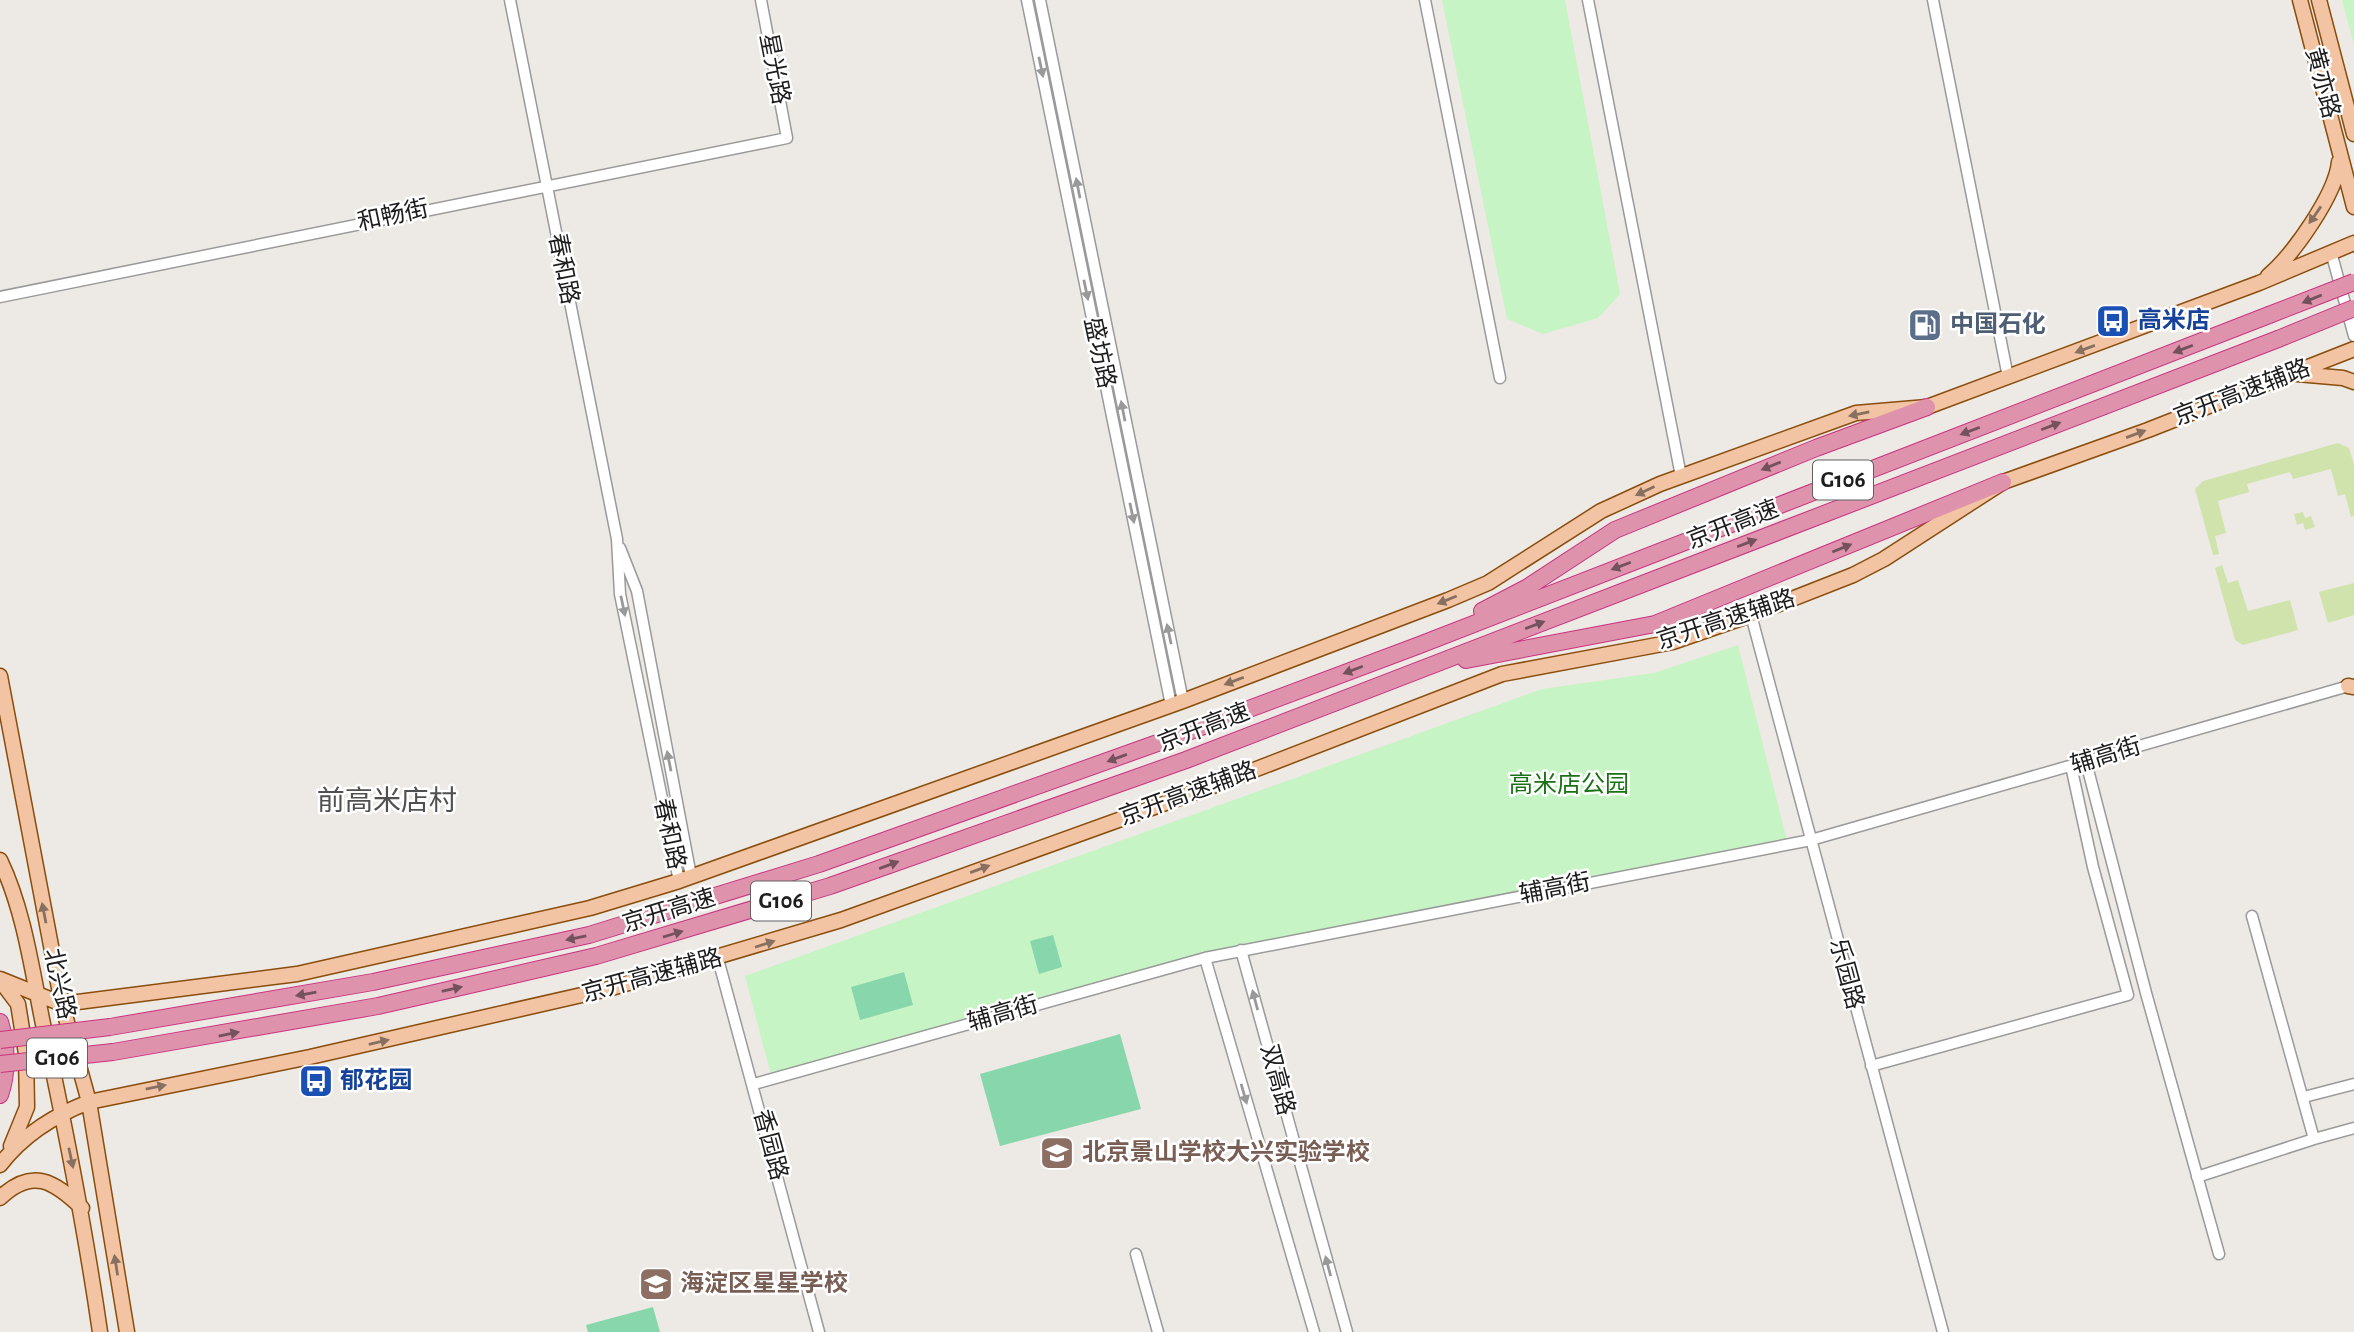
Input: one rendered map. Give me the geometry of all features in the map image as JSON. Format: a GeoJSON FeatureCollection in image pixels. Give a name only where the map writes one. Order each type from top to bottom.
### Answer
{"type":"FeatureCollection","features":[{"type":"Feature","properties":{"kind":"highway","name":"京开高速"},"geometry":{"type":"LineString","coordinates":[[0,1040],[110,1027],[373,982],[589,935],[820,864],[1177,736],[1417,646],[2354,282]]}},
{"type":"Feature","properties":{"kind":"highway","name":"京开高速"},"geometry":{"type":"LineString","coordinates":[[0,1064],[113,1052],[378,1006],[596,956],[830,886],[1186,760],[2354,308]]}},
{"type":"Feature","properties":{"kind":"highway"},"geometry":{"type":"LineString","coordinates":[[1417,646],[1528,587],[1615,530],[1815,448],[1927,407]]}},
{"type":"Feature","properties":{"kind":"highway"},"geometry":{"type":"LineString","coordinates":[[1426,667],[1655,624],[2003,482]]}},
{"type":"Feature","properties":{"kind":"highway"},"geometry":{"type":"LineString","coordinates":[[0,1022],[6,1052],[4,1083],[0,1095]]}},
{"type":"Feature","properties":{"kind":"main road","name":"黄亦路"},"geometry":{"type":"LineString","coordinates":[[2300,0],[2354,207]]}},
{"type":"Feature","properties":{"kind":"main road","name":"黄亦路"},"geometry":{"type":"LineString","coordinates":[[2319,0],[2351,113],[2354,134]]}},
{"type":"Feature","properties":{"kind":"main road"},"geometry":{"type":"LineString","coordinates":[[2259,283],[2279,267],[2325,201],[2338,176],[2340,153]]}},
{"type":"Feature","properties":{"kind":"main road"},"geometry":{"type":"LineString","coordinates":[[0,979],[62,1004],[297,974],[498,931],[685,879],[1177,703],[1488,583],[1601,511],[1681,476],[1856,413],[1927,407],[2259,283],[2354,243]]}},
{"type":"Feature","properties":{"kind":"main road","name":"京开高速辅路"},"geometry":{"type":"LineString","coordinates":[[2,1162],[22,1141],[62,1113],[89,1102],[383,1041],[608,989],[718,959],[841,920],[1198,792],[1502,674],[1673,642],[1853,575],[1884,559],[2003,482],[2354,349]]}},
{"type":"Feature","properties":{"kind":"main road"},"geometry":{"type":"LineString","coordinates":[[2292,374],[2343,378],[2354,382]]}},
{"type":"Feature","properties":{"kind":"main road","name":"北兴路"},"geometry":{"type":"LineString","coordinates":[[0,676],[62,1004],[89,1102],[127,1332]]}},
{"type":"Feature","properties":{"kind":"main road","name":"北兴路"},"geometry":{"type":"LineString","coordinates":[[0,860],[11,883],[37,995],[82,1208],[100,1332]]}},
{"type":"Feature","properties":{"kind":"main road"},"geometry":{"type":"LineString","coordinates":[[0,979],[18,1004],[26,1055],[27,1091],[27,1107],[2,1162]]}},
{"type":"Feature","properties":{"kind":"main road"},"geometry":{"type":"LineString","coordinates":[[0,1198],[13,1186],[32,1180],[51,1183],[82,1208]]}},
{"type":"Feature","properties":{"kind":"street","name":"春和路"},"geometry":{"type":"LineString","coordinates":[[510,0],[617,538],[620,594],[685,879]]}},
{"type":"Feature","properties":{"kind":"street","name":"星光路"},"geometry":{"type":"LineString","coordinates":[[761,0],[787,138]]}},
{"type":"Feature","properties":{"kind":"street","name":"盛坊路"},"geometry":{"type":"LineString","coordinates":[[1027,0],[1177,703]]}},
{"type":"Feature","properties":{"kind":"street","name":"盛坊路"},"geometry":{"type":"LineString","coordinates":[[1040,0],[1177,703]]}},
{"type":"Feature","properties":{"kind":"street"},"geometry":{"type":"LineString","coordinates":[[1425,0],[1500,378]]}},
{"type":"Feature","properties":{"kind":"street"},"geometry":{"type":"LineString","coordinates":[[1588,0],[1681,476]]}},
{"type":"Feature","properties":{"kind":"street"},"geometry":{"type":"LineString","coordinates":[[1933,0],[2008,377]]}},
{"type":"Feature","properties":{"kind":"street","name":"和畅街"},"geometry":{"type":"LineString","coordinates":[[0,297],[787,138]]}},
{"type":"Feature","properties":{"kind":"street"},"geometry":{"type":"LineString","coordinates":[[2331,252],[2354,336]]}},
{"type":"Feature","properties":{"kind":"street","name":"春和路"},"geometry":{"type":"LineString","coordinates":[[617,538],[637,591],[685,879]]}},
{"type":"Feature","properties":{"kind":"street","name":"乐园路"},"geometry":{"type":"LineString","coordinates":[[1751,615],[1943,1332]]}},
{"type":"Feature","properties":{"kind":"street","name":"辅高街"},"geometry":{"type":"LineString","coordinates":[[754,1084],[1205,958],[1811,840],[2352,686]]}},
{"type":"Feature","properties":{"kind":"street"},"geometry":{"type":"LineString","coordinates":[[2086,762],[2219,1254]]}},
{"type":"Feature","properties":{"kind":"street"},"geometry":{"type":"LineString","coordinates":[[1871,1066],[2128,995],[2093,867],[2071,766]]}},
{"type":"Feature","properties":{"kind":"street"},"geometry":{"type":"LineString","coordinates":[[2252,916],[2314,1139]]}},
{"type":"Feature","properties":{"kind":"street","name":"双高路"},"geometry":{"type":"LineString","coordinates":[[1241,950],[1347,1332]]}},
{"type":"Feature","properties":{"kind":"street","name":"双高路"},"geometry":{"type":"LineString","coordinates":[[1205,958],[1314,1332]]}},
{"type":"Feature","properties":{"kind":"street","name":"香园路"},"geometry":{"type":"LineString","coordinates":[[718,959],[819,1332]]}},
{"type":"Feature","properties":{"kind":"street"},"geometry":{"type":"LineString","coordinates":[[2304,1097],[2354,1084]]}},
{"type":"Feature","properties":{"kind":"street"},"geometry":{"type":"LineString","coordinates":[[2197,1177],[2354,1128]]}},
{"type":"Feature","properties":{"kind":"street"},"geometry":{"type":"LineString","coordinates":[[1136,1254],[1158,1332]]}},
{"type":"Feature","properties":{"kind":"green space"},"geometry":{"type":"Polygon","coordinates":[[[1442,0],[1565,0],[1620,294],[1598,318],[1543,334],[1507,319],[1442,0]]]}},
{"type":"Feature","properties":{"kind":"green space"},"geometry":{"type":"Polygon","coordinates":[[[2342,0],[2354,0],[2354,44],[2342,0]]]}},
{"type":"Feature","properties":{"kind":"green space"},"geometry":{"type":"Polygon","coordinates":[[[2338,443],[2349,448],[2354,465],[2354,516],[2351,517],[2345,494],[2338,496],[2331,469],[2293,479],[2290,472],[2247,484],[2249,492],[2218,501],[2226,533],[2215,536],[2219,554],[2213,555],[2195,489],[2203,481],[2338,443]]]}},
{"type":"Feature","properties":{"kind":"green space"},"geometry":{"type":"Polygon","coordinates":[[[2303,512],[2305,518],[2311,516],[2315,527],[2305,530],[2303,523],[2297,525],[2294,514],[2303,512]]]}},
{"type":"Feature","properties":{"kind":"green space"},"geometry":{"type":"Polygon","coordinates":[[[2222,565],[2228,583],[2238,580],[2248,611],[2290,600],[2298,630],[2243,645],[2235,640],[2215,568],[2222,565]]]}},
{"type":"Feature","properties":{"kind":"green space"},"geometry":{"type":"Polygon","coordinates":[[[2354,583],[2354,615],[2328,623],[2319,592],[2354,583]]]}},
{"type":"Feature","properties":{"kind":"green space","name":"高米店公园"},"geometry":{"type":"Polygon","coordinates":[[[1738,645],[1788,845],[1287,941],[772,1079],[745,976],[1542,689],[1654,673],[1738,645]]]}},
{"type":"Feature","properties":{"kind":"green space"},"geometry":{"type":"Polygon","coordinates":[[[1053,935],[1062,967],[1039,974],[1030,941],[1053,935]]]}},
{"type":"Feature","properties":{"kind":"green space"},"geometry":{"type":"Polygon","coordinates":[[[904,972],[913,1005],[860,1020],[851,987],[904,972]]]}},
{"type":"Feature","properties":{"kind":"green space"},"geometry":{"type":"Polygon","coordinates":[[[1120,1034],[1141,1109],[1000,1146],[980,1074],[1120,1034]]]}},
{"type":"Feature","properties":{"kind":"green space"},"geometry":{"type":"Polygon","coordinates":[[[653,1307],[660,1332],[588,1332],[586,1325],[653,1307]]]}},
{"type":"Feature","properties":{"kind":"place","name":"高米店"},"geometry":{"type":"Point","coordinates":[2113,321]}},
{"type":"Feature","properties":{"kind":"place","name":"中国石化"},"geometry":{"type":"Point","coordinates":[1925,325]}},
{"type":"Feature","properties":{"kind":"place","name":"郁花园"},"geometry":{"type":"Point","coordinates":[316,1081]}},
{"type":"Feature","properties":{"kind":"place","name":"北京景山学校大兴实验学校"},"geometry":{"type":"Point","coordinates":[1057,1153]}},
{"type":"Feature","properties":{"kind":"place","name":"海淀区星星学校"},"geometry":{"type":"Point","coordinates":[656,1284]}},
{"type":"Feature","properties":{"kind":"district","name":"前高米店村"},"geometry":{"type":"Point","coordinates":[387,802]}}]}
